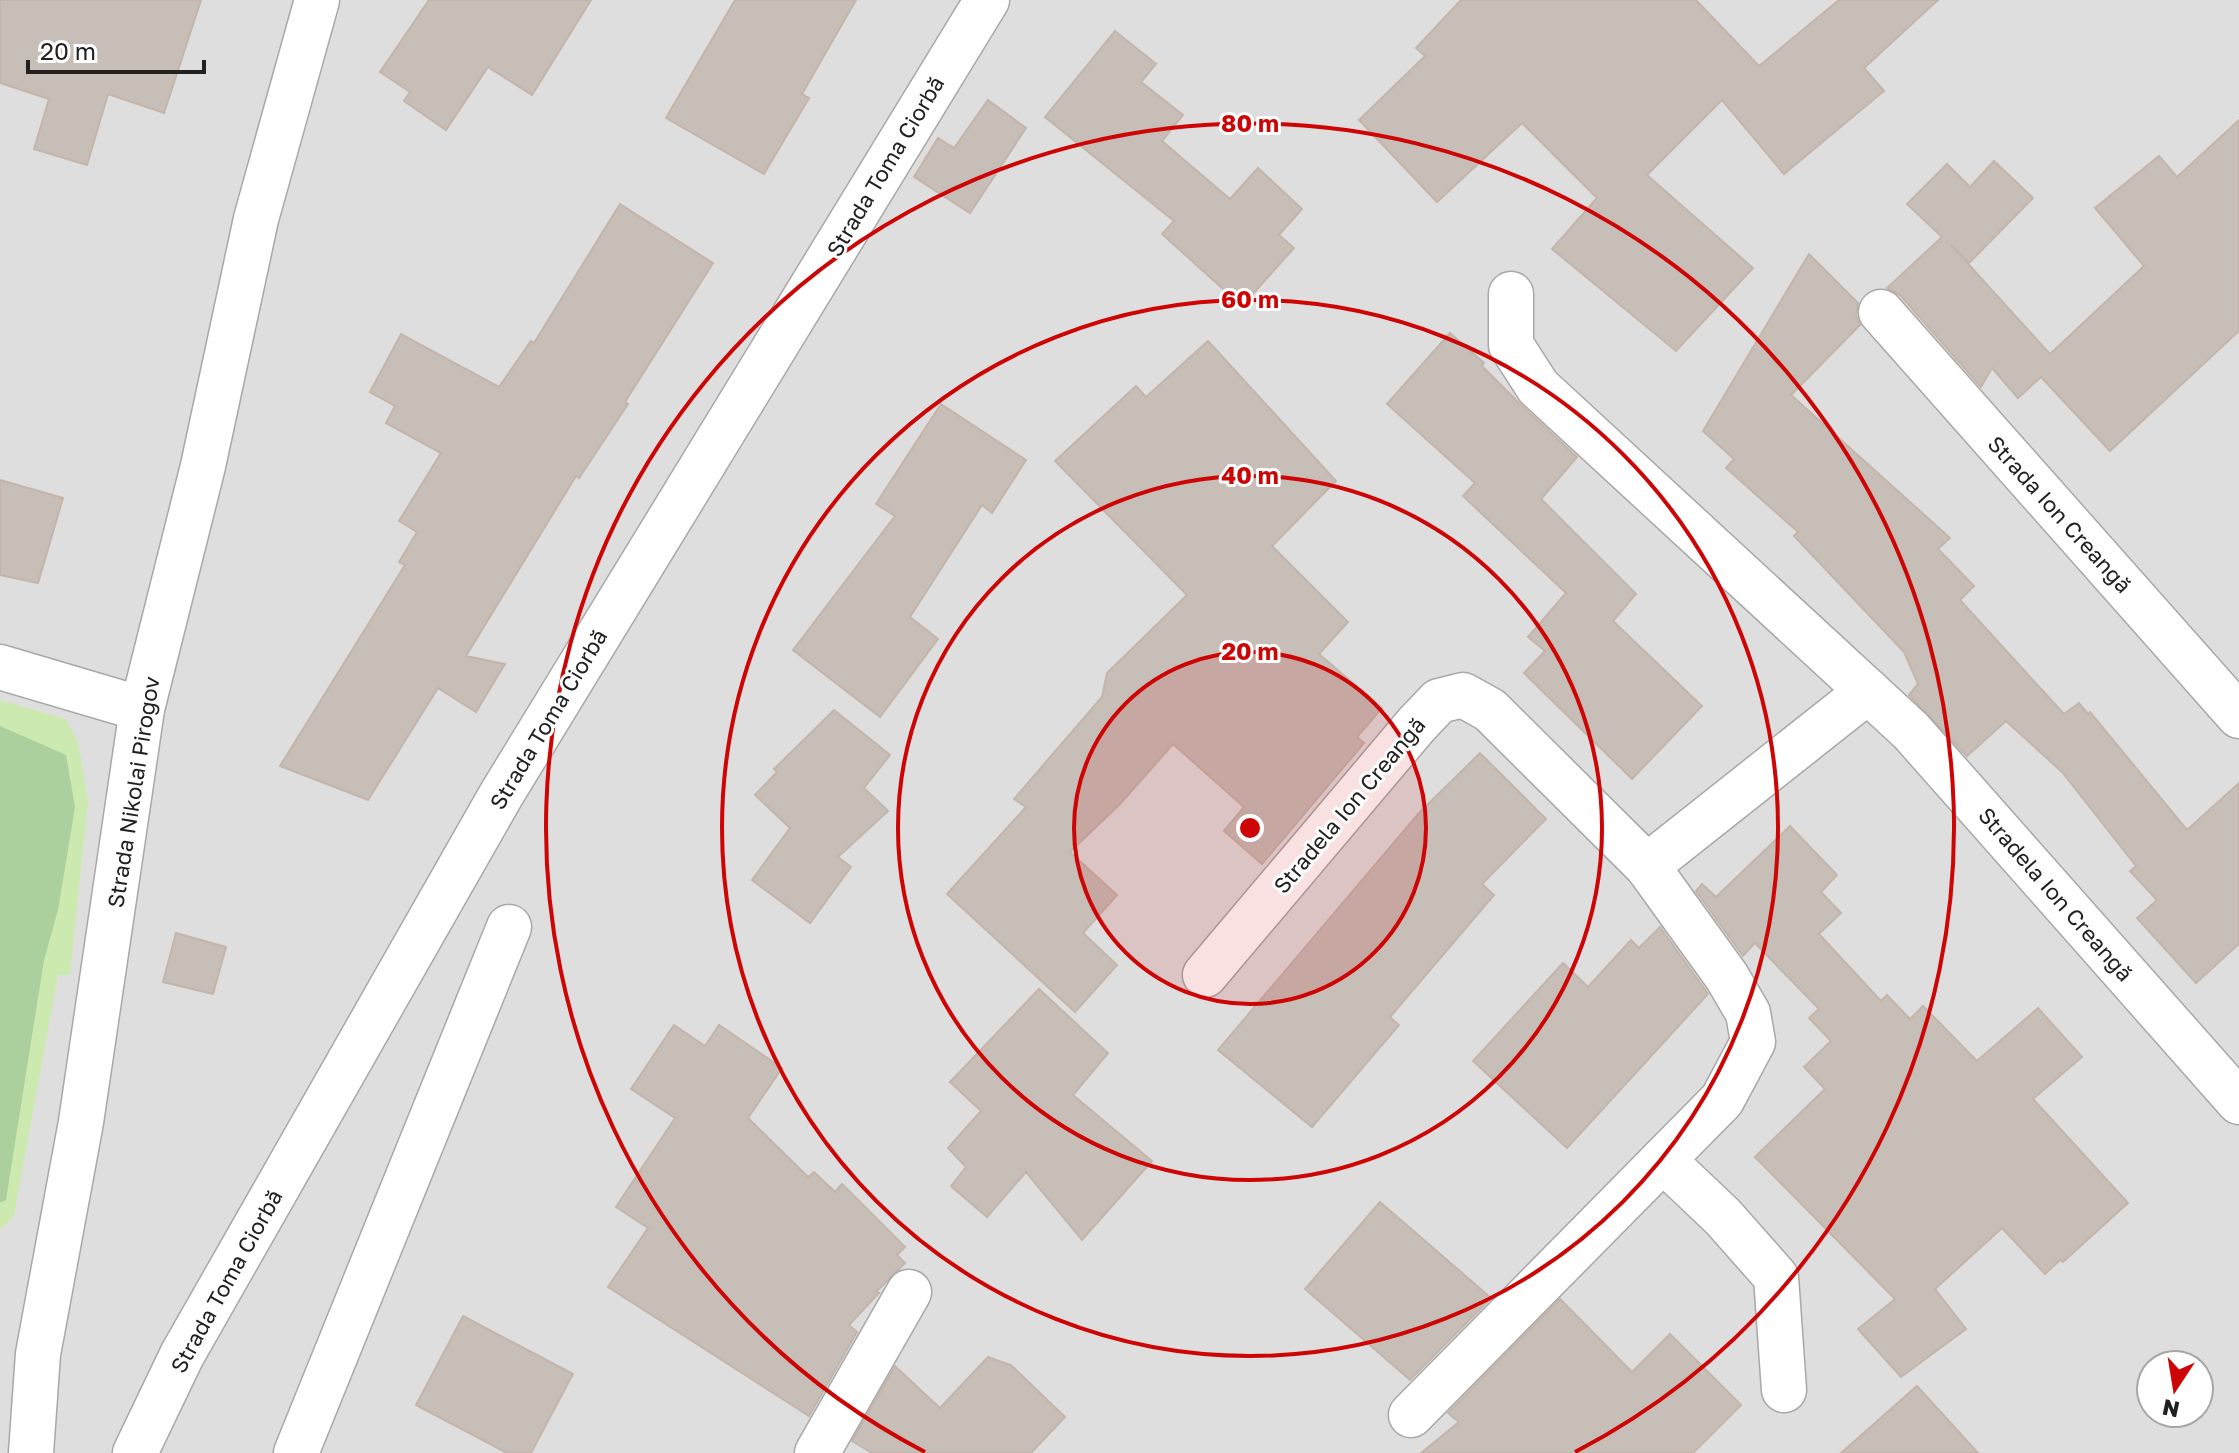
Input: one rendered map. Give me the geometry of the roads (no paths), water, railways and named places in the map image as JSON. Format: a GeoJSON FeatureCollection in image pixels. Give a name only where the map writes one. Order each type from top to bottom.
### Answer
{"type":"FeatureCollection","features":[{"type":"Feature","properties":{"kind":"street","name":"Strada Nikolai Pirogov"},"geometry":{"type":"LineString","coordinates":[[31,1453],[38,1354],[81,1122],[142,709],[203,466],[256,219],[317,0]]}},
{"type":"Feature","properties":{"kind":"street","name":"Strada Toma Ciorbă"},"geometry":{"type":"LineString","coordinates":[[135,1453],[182,1355],[501,795],[987,0]]}},
{"type":"Feature","properties":{"kind":"street","name":"Stradela Ion Creangă"},"geometry":{"type":"LineString","coordinates":[[1511,294],[1511,345],[1538,387],[1911,731],[2239,1102]]}},
{"type":"Feature","properties":{"kind":"street","name":"Strada Ion Creangă"},"geometry":{"type":"LineString","coordinates":[[1881,312],[2239,716]]}},
{"type":"Feature","properties":{"kind":"street"},"geometry":{"type":"LineString","coordinates":[[0,667],[142,709]]}},
{"type":"Feature","properties":{"kind":"street"},"geometry":{"type":"LineString","coordinates":[[1647,866],[1868,691]]}},
{"type":"Feature","properties":{"kind":"street","name":"Stradela Ion Creangă"},"geometry":{"type":"LineString","coordinates":[[1205,975],[1439,701],[1463,695],[1490,710],[1647,866],[1727,977],[1748,1013],[1753,1042],[1722,1100],[1411,1415]]}},
{"type":"Feature","properties":{"kind":"street"},"geometry":{"type":"LineString","coordinates":[[296,1453],[509,927]]}},
{"type":"Feature","properties":{"kind":"street"},"geometry":{"type":"LineString","coordinates":[[1663,1160],[1723,1217],[1776,1277],[1784,1390]]}},
{"type":"Feature","properties":{"kind":"street"},"geometry":{"type":"LineString","coordinates":[[817,1453],[909,1292]]}}]}
